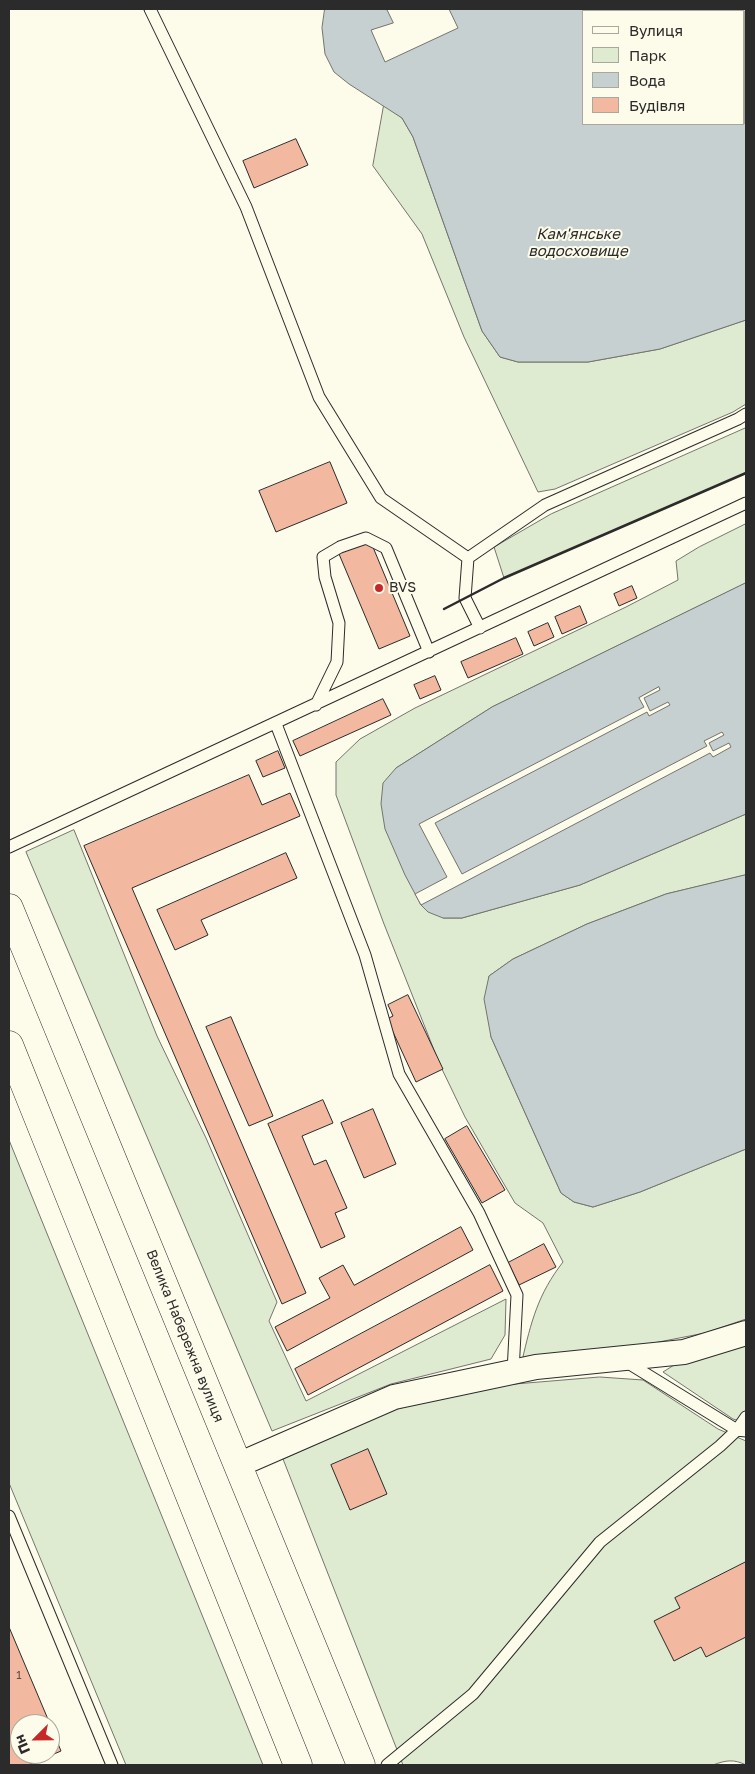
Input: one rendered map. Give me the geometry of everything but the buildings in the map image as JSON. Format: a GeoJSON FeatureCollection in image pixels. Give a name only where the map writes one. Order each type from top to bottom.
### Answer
{"type":"FeatureCollection","features":[{"type":"Feature","properties":{"kind":"street","name":"Велика Набережна вулиця"},"geometry":{"type":"LineString","coordinates":[[9,908],[361,1765]]}},
{"type":"Feature","properties":{"kind":"street"},"geometry":{"type":"LineString","coordinates":[[9,1044],[298,1765]]}},
{"type":"Feature","properties":{"kind":"street"},"geometry":{"type":"LineString","coordinates":[[238,1465],[394,1397],[536,1367],[684,1352],[746,1333]]}},
{"type":"Feature","properties":{"kind":"lane"},"geometry":{"type":"LineString","coordinates":[[150,9],[246,207],[319,397],[380,498],[468,558]]}},
{"type":"Feature","properties":{"kind":"lane"},"geometry":{"type":"LineString","coordinates":[[480,628],[464,598],[468,558],[545,504],[746,414]]}},
{"type":"Feature","properties":{"kind":"lane"},"geometry":{"type":"LineString","coordinates":[[9,848],[746,503]]}},
{"type":"Feature","properties":{"kind":"lane"},"geometry":{"type":"LineString","coordinates":[[316,705],[337,662],[339,623],[325,577],[323,557],[340,547],[366,538],[386,548],[429,652]]}},
{"type":"Feature","properties":{"kind":"lane"},"geometry":{"type":"LineString","coordinates":[[276,724],[365,954],[399,1074],[479,1213],[517,1295],[513,1372]]}},
{"type":"Feature","properties":{"kind":"lane"},"geometry":{"type":"LineString","coordinates":[[621,1358],[742,1431]]}},
{"type":"Feature","properties":{"kind":"lane"},"geometry":{"type":"LineString","coordinates":[[387,1765],[472,1694],[600,1542],[742,1431],[746,1417]]}},
{"type":"Feature","properties":{"kind":"lane"},"geometry":{"type":"LineString","coordinates":[[9,1516],[112,1765]]}},
{"type":"Feature","properties":{"kind":"green space"},"geometry":{"type":"Polygon","coordinates":[[[384,105],[402,118],[413,137],[482,331],[500,357],[518,362],[588,362],[660,349],[746,320],[746,404],[733,412],[555,489],[538,492],[464,337],[422,234],[373,166],[384,105]]]}},
{"type":"Feature","properties":{"kind":"green space"},"geometry":{"type":"Polygon","coordinates":[[[746,428],[746,473],[504,578],[494,547],[551,514],[746,428]]]}},
{"type":"Feature","properties":{"kind":"green space"},"geometry":{"type":"Polygon","coordinates":[[[746,524],[746,583],[492,707],[396,768],[443,918],[462,918],[580,885],[746,814],[746,875],[666,894],[587,924],[513,959],[489,976],[491,1037],[561,1193],[574,1202],[593,1207],[640,1192],[746,1149],[746,1319],[705,1333],[602,1353],[522,1361],[536,1309],[547,1285],[563,1262],[543,1223],[515,1203],[465,1117],[440,1065],[384,924],[336,795],[336,762],[360,739],[415,708],[626,607],[678,580],[676,561],[699,547],[746,524]]]}},
{"type":"Feature","properties":{"kind":"green space"},"geometry":{"type":"Polygon","coordinates":[[[74,830],[157,1036],[206,1138],[277,1302],[269,1321],[306,1401],[506,1299],[505,1335],[491,1359],[391,1384],[272,1431],[26,852],[74,830]]]}},
{"type":"Feature","properties":{"kind":"green space"},"geometry":{"type":"Polygon","coordinates":[[[9,1140],[263,1765],[126,1765],[9,1483],[9,1140]]]}},
{"type":"Feature","properties":{"kind":"green space"},"geometry":{"type":"Polygon","coordinates":[[[746,1341],[746,1423],[733,1419],[663,1372],[682,1360],[746,1341]]]}},
{"type":"Feature","properties":{"kind":"green space"},"geometry":{"type":"Polygon","coordinates":[[[600,1377],[643,1380],[718,1429],[746,1441],[746,1765],[730,1761],[713,1765],[403,1765],[283,1459],[393,1410],[480,1387],[600,1377]]]}},
{"type":"Feature","properties":{"kind":"water","name":"Кам'янське водосховище"},"geometry":{"type":"Polygon","coordinates":[[[325,9],[746,9],[746,320],[660,349],[588,362],[518,362],[500,357],[482,331],[413,137],[402,118],[349,84],[334,72],[325,54],[322,28],[325,9]]]}},
{"type":"Feature","properties":{"kind":"water"},"geometry":{"type":"Polygon","coordinates":[[[746,583],[746,814],[580,885],[462,918],[443,918],[428,912],[421,905],[405,875],[385,829],[381,804],[383,783],[396,768],[492,707],[746,583]]]}},
{"type":"Feature","properties":{"kind":"water"},"geometry":{"type":"Polygon","coordinates":[[[746,875],[746,1149],[640,1192],[593,1207],[574,1202],[561,1193],[491,1037],[484,999],[489,976],[513,959],[587,924],[666,894],[746,875]]]}},
{"type":"Feature","properties":{"kind":"pier"},"geometry":{"type":"Polygon","coordinates":[[[387,9],[449,9],[458,28],[385,62],[371,30],[393,23],[387,9]]]}},
{"type":"Feature","properties":{"kind":"pier"},"geometry":{"type":"Polygon","coordinates":[[[659,687],[660,690],[644,698],[650,711],[668,702],[670,705],[649,716],[647,712],[435,823],[462,874],[707,746],[704,741],[722,732],[724,735],[709,743],[713,751],[729,743],[731,747],[713,757],[710,753],[421,905],[415,894],[447,877],[419,824],[644,707],[639,698],[659,687]]]}},
{"type":"Feature","properties":{"kind":"wall"},"geometry":{"type":"LineString","coordinates":[[444,609],[504,578],[746,473]]}},
{"type":"Feature","properties":{"kind":"place","name":"BVS"},"geometry":{"type":"Point","coordinates":[379,588]}}]}
